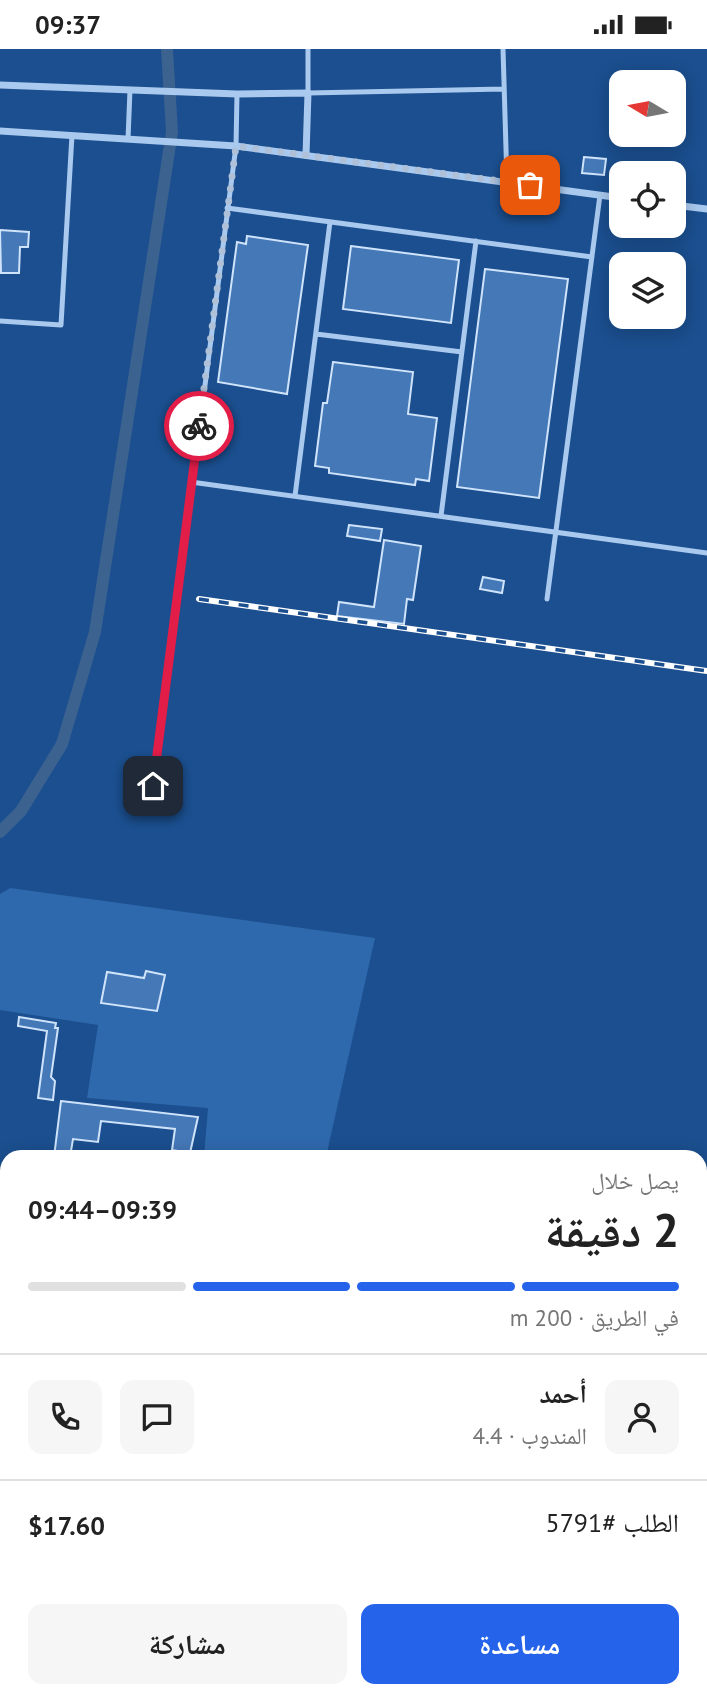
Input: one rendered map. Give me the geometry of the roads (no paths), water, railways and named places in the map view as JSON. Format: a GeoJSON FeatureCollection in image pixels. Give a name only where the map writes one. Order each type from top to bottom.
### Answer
{"type":"FeatureCollection","features":[{"type":"Feature","properties":{"kind":"street"},"geometry":{"type":"LineString","coordinates":[[0,85],[237,94],[308,93],[306,155]]}},
{"type":"Feature","properties":{"kind":"street"},"geometry":{"type":"LineString","coordinates":[[0,131],[236,146],[609,196]]}},
{"type":"Feature","properties":{"kind":"street"},"geometry":{"type":"LineString","coordinates":[[686,206],[707,209]]}},
{"type":"Feature","properties":{"kind":"lane"},"geometry":{"type":"LineString","coordinates":[[308,49],[308,93],[505,89]]}},
{"type":"Feature","properties":{"kind":"lane"},"geometry":{"type":"LineString","coordinates":[[503,49],[506,182]]}},
{"type":"Feature","properties":{"kind":"lane"},"geometry":{"type":"LineString","coordinates":[[128,139],[130,90]]}},
{"type":"Feature","properties":{"kind":"lane"},"geometry":{"type":"LineString","coordinates":[[153,786],[236,146],[237,94]]}},
{"type":"Feature","properties":{"kind":"lane"},"geometry":{"type":"LineString","coordinates":[[0,321],[61,325],[72,135]]}},
{"type":"Feature","properties":{"kind":"lane"},"geometry":{"type":"LineString","coordinates":[[547,599],[600,195]]}},
{"type":"Feature","properties":{"kind":"lane"},"geometry":{"type":"LineString","coordinates":[[228,208],[592,257]]}},
{"type":"Feature","properties":{"kind":"lane"},"geometry":{"type":"LineString","coordinates":[[295,496],[330,222]]}},
{"type":"Feature","properties":{"kind":"lane"},"geometry":{"type":"LineString","coordinates":[[441,516],[475,241]]}},
{"type":"Feature","properties":{"kind":"lane"},"geometry":{"type":"LineString","coordinates":[[316,334],[462,352]]}},
{"type":"Feature","properties":{"kind":"lane"},"geometry":{"type":"LineString","coordinates":[[191,482],[707,553]]}},
{"type":"Feature","properties":{"kind":"waterway"},"geometry":{"type":"LineString","coordinates":[[0,832],[21,811],[62,744],[95,632],[172,132],[167,49]]}},
{"type":"Feature","properties":{"kind":"railway"},"geometry":{"type":"LineString","coordinates":[[199,599],[707,671]]}}]}
